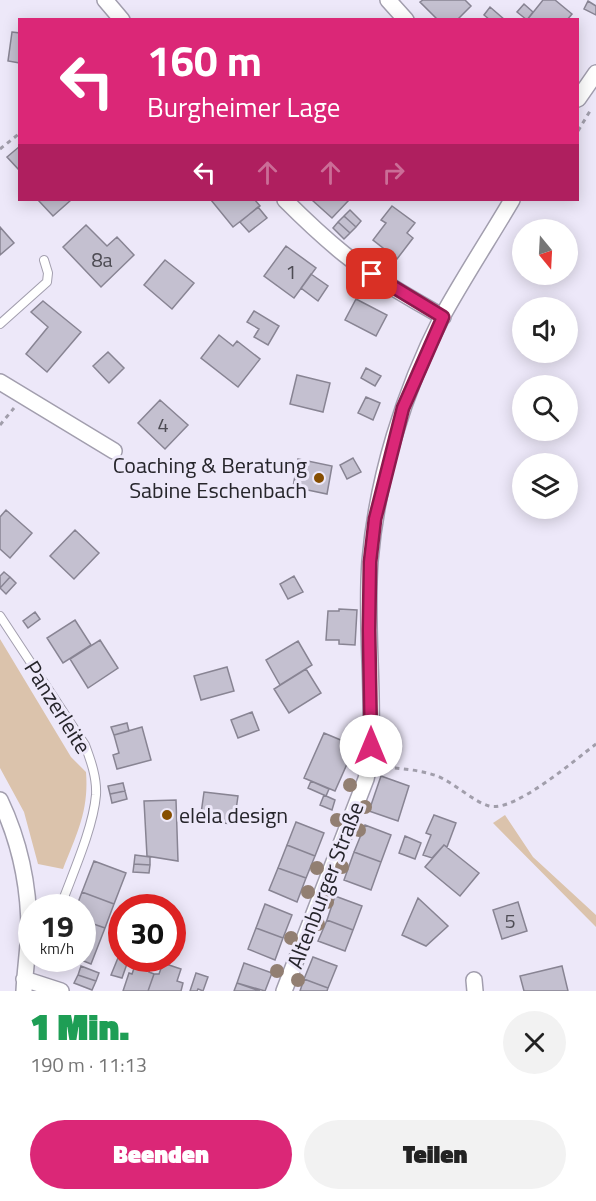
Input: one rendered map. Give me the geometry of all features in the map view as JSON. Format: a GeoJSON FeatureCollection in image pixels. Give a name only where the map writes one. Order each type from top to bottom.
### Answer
{"type":"FeatureCollection","features":[{"type":"Feature","properties":{"kind":"street"},"geometry":{"type":"LineString","coordinates":[[105,0],[120,18]]}},
{"type":"Feature","properties":{"kind":"street"},"geometry":{"type":"LineString","coordinates":[[388,0],[404,18]]}},
{"type":"Feature","properties":{"kind":"street"},"geometry":{"type":"LineString","coordinates":[[579,98],[596,73]]}},
{"type":"Feature","properties":{"kind":"street"},"geometry":{"type":"LineString","coordinates":[[286,201],[344,254],[372,274],[443,317]]}},
{"type":"Feature","properties":{"kind":"street","name":"Altenburger Straße"},"geometry":{"type":"LineString","coordinates":[[284,991],[359,797],[370,761],[370,574],[375,519],[403,408],[443,317],[511,201]]}},
{"type":"Feature","properties":{"kind":"street"},"geometry":{"type":"LineString","coordinates":[[0,382],[114,451]]}},
{"type":"Feature","properties":{"kind":"street"},"geometry":{"type":"LineString","coordinates":[[0,800],[19,851],[24,879],[29,932],[24,985],[61,991]]}},
{"type":"Feature","properties":{"kind":"lane"},"geometry":{"type":"LineString","coordinates":[[0,324],[47,282],[48,273],[44,260]]}},
{"type":"Feature","properties":{"kind":"lane","name":"Panzerleite"},"geometry":{"type":"LineString","coordinates":[[0,616],[85,745],[92,765],[96,793],[93,814],[65,894]]}},
{"type":"Feature","properties":{"kind":"path"},"geometry":{"type":"LineString","coordinates":[[579,129],[596,102]]}},
{"type":"Feature","properties":{"kind":"path"},"geometry":{"type":"LineString","coordinates":[[0,149],[18,135]]}},
{"type":"Feature","properties":{"kind":"path"},"geometry":{"type":"LineString","coordinates":[[370,761],[384,766],[437,776],[489,806],[500,807],[515,802],[534,791],[596,744]]}},
{"type":"Feature","properties":{"kind":"shaded area"},"geometry":{"type":"Polygon","coordinates":[[[0,639],[71,757],[86,772],[84,810],[63,869],[38,864],[24,812],[0,768],[0,639]]]}},
{"type":"Feature","properties":{"kind":"shaded area"},"geometry":{"type":"Polygon","coordinates":[[[505,815],[533,857],[596,915],[596,927],[493,823],[505,815]]]}},
{"type":"Feature","properties":{"kind":"building"},"geometry":{"type":"Polygon","coordinates":[[[423,0],[465,0],[471,6],[459,18],[436,18],[420,2],[423,0]]]}},
{"type":"Feature","properties":{"kind":"building"},"geometry":{"type":"Polygon","coordinates":[[[543,0],[555,0],[572,14],[569,18],[529,18],[543,0]]]}},
{"type":"Feature","properties":{"kind":"building"},"geometry":{"type":"Polygon","coordinates":[[[588,1],[596,6],[596,15],[584,9],[588,1]]]}},
{"type":"Feature","properties":{"kind":"building"},"geometry":{"type":"Polygon","coordinates":[[[524,4],[533,12],[528,18],[524,18],[517,12],[524,4]]]}},
{"type":"Feature","properties":{"kind":"building"},"geometry":{"type":"Polygon","coordinates":[[[490,7],[503,18],[488,18],[484,15],[490,7]]]}},
{"type":"Feature","properties":{"kind":"building"},"geometry":{"type":"Polygon","coordinates":[[[12,32],[18,33],[18,63],[8,61],[12,32]]]}},
{"type":"Feature","properties":{"kind":"building"},"geometry":{"type":"Polygon","coordinates":[[[18,148],[18,169],[7,157],[18,148]]]}},
{"type":"Feature","properties":{"kind":"building"},"geometry":{"type":"Polygon","coordinates":[[[39,201],[70,201],[53,216],[39,201]]]}},
{"type":"Feature","properties":{"kind":"building"},"geometry":{"type":"Polygon","coordinates":[[[212,201],[256,201],[260,206],[233,227],[212,201]]]}},
{"type":"Feature","properties":{"kind":"building"},"geometry":{"type":"Polygon","coordinates":[[[313,201],[348,201],[332,218],[313,201]]]}},
{"type":"Feature","properties":{"kind":"building"},"geometry":{"type":"Polygon","coordinates":[[[392,206],[415,223],[407,233],[413,238],[397,259],[373,240],[386,223],[381,220],[392,206]]]}},
{"type":"Feature","properties":{"kind":"building"},"geometry":{"type":"Polygon","coordinates":[[[258,207],[267,218],[249,232],[240,222],[258,207]]]}},
{"type":"Feature","properties":{"kind":"building"},"geometry":{"type":"Polygon","coordinates":[[[350,210],[361,221],[356,227],[344,216],[350,210]]]}},
{"type":"Feature","properties":{"kind":"building"},"geometry":{"type":"Polygon","coordinates":[[[344,216],[356,227],[350,233],[338,222],[344,216]]]}},
{"type":"Feature","properties":{"kind":"building"},"geometry":{"type":"Polygon","coordinates":[[[338,222],[350,233],[344,239],[333,228],[338,222]]]}},
{"type":"Feature","properties":{"kind":"building"},"geometry":{"type":"Polygon","coordinates":[[[86,225],[107,246],[117,237],[134,255],[101,287],[63,247],[86,225]]]}},
{"type":"Feature","properties":{"kind":"building"},"geometry":{"type":"Polygon","coordinates":[[[0,227],[14,243],[0,255],[0,227]]]}},
{"type":"Feature","properties":{"kind":"building"},"geometry":{"type":"Polygon","coordinates":[[[286,246],[316,268],[294,298],[264,276],[286,246]]]}},
{"type":"Feature","properties":{"kind":"building"},"geometry":{"type":"Polygon","coordinates":[[[165,260],[194,283],[172,309],[144,285],[165,260]]]}},
{"type":"Feature","properties":{"kind":"building"},"geometry":{"type":"Polygon","coordinates":[[[311,274],[328,286],[318,301],[301,288],[311,274]]]}},
{"type":"Feature","properties":{"kind":"building"},"geometry":{"type":"Polygon","coordinates":[[[356,299],[387,315],[376,336],[345,320],[356,299]]]}},
{"type":"Feature","properties":{"kind":"building"},"geometry":{"type":"Polygon","coordinates":[[[43,301],[81,332],[47,372],[26,354],[48,327],[31,312],[43,301]]]}},
{"type":"Feature","properties":{"kind":"building"},"geometry":{"type":"Polygon","coordinates":[[[254,311],[279,326],[268,345],[254,337],[259,329],[247,322],[254,311]]]}},
{"type":"Feature","properties":{"kind":"building"},"geometry":{"type":"Polygon","coordinates":[[[219,335],[233,346],[237,341],[260,359],[238,387],[201,358],[219,335]]]}},
{"type":"Feature","properties":{"kind":"building"},"geometry":{"type":"Polygon","coordinates":[[[108,352],[124,368],[109,383],[93,366],[108,352]]]}},
{"type":"Feature","properties":{"kind":"building"},"geometry":{"type":"Polygon","coordinates":[[[366,368],[381,376],[375,386],[361,378],[366,368]]]}},
{"type":"Feature","properties":{"kind":"building"},"geometry":{"type":"Polygon","coordinates":[[[297,375],[330,383],[323,412],[290,404],[297,375]]]}},
{"type":"Feature","properties":{"kind":"building"},"geometry":{"type":"Polygon","coordinates":[[[366,397],[380,403],[373,420],[358,413],[366,397]]]}},
{"type":"Feature","properties":{"kind":"building"},"geometry":{"type":"Polygon","coordinates":[[[160,400],[188,425],[165,449],[138,423],[160,400]]]}},
{"type":"Feature","properties":{"kind":"building"},"geometry":{"type":"Polygon","coordinates":[[[353,458],[361,472],[347,479],[340,465],[353,458]]]}},
{"type":"Feature","properties":{"kind":"building"},"geometry":{"type":"Polygon","coordinates":[[[298,459],[332,466],[327,494],[293,487],[298,459]]]}},
{"type":"Feature","properties":{"kind":"building"},"geometry":{"type":"Polygon","coordinates":[[[6,510],[32,533],[10,558],[0,549],[0,517],[6,510]]]}},
{"type":"Feature","properties":{"kind":"building"},"geometry":{"type":"Polygon","coordinates":[[[75,530],[99,553],[74,579],[50,556],[75,530]]]}},
{"type":"Feature","properties":{"kind":"building"},"geometry":{"type":"Polygon","coordinates":[[[4,572],[10,577],[0,588],[0,576],[4,572]]]}},
{"type":"Feature","properties":{"kind":"building"},"geometry":{"type":"Polygon","coordinates":[[[294,576],[303,592],[288,599],[280,584],[294,576]]]}},
{"type":"Feature","properties":{"kind":"building"},"geometry":{"type":"Polygon","coordinates":[[[10,577],[16,583],[6,594],[0,588],[10,577]]]}},
{"type":"Feature","properties":{"kind":"building"},"geometry":{"type":"Polygon","coordinates":[[[339,609],[357,610],[355,645],[339,644],[339,640],[326,640],[328,611],[339,611],[339,609]]]}},
{"type":"Feature","properties":{"kind":"building"},"geometry":{"type":"Polygon","coordinates":[[[35,612],[40,619],[28,628],[23,621],[35,612]]]}},
{"type":"Feature","properties":{"kind":"building"},"geometry":{"type":"Polygon","coordinates":[[[75,620],[91,645],[63,663],[47,638],[75,620]]]}},
{"type":"Feature","properties":{"kind":"building"},"geometry":{"type":"Polygon","coordinates":[[[100,640],[118,668],[88,688],[70,659],[100,640]]]}},
{"type":"Feature","properties":{"kind":"building"},"geometry":{"type":"Polygon","coordinates":[[[298,641],[312,665],[280,685],[266,660],[298,641]]]}},
{"type":"Feature","properties":{"kind":"building"},"geometry":{"type":"Polygon","coordinates":[[[227,667],[234,691],[201,700],[194,676],[227,667]]]}},
{"type":"Feature","properties":{"kind":"building"},"geometry":{"type":"Polygon","coordinates":[[[306,669],[321,693],[289,713],[274,689],[306,669]]]}},
{"type":"Feature","properties":{"kind":"building"},"geometry":{"type":"Polygon","coordinates":[[[252,712],[259,730],[238,738],[231,720],[252,712]]]}},
{"type":"Feature","properties":{"kind":"building"},"geometry":{"type":"Polygon","coordinates":[[[127,723],[129,731],[114,735],[111,727],[127,723]]]}},
{"type":"Feature","properties":{"kind":"building"},"geometry":{"type":"Polygon","coordinates":[[[142,727],[151,760],[117,769],[113,755],[119,753],[114,735],[142,727]]]}},
{"type":"Feature","properties":{"kind":"building"},"geometry":{"type":"Polygon","coordinates":[[[324,733],[355,746],[335,791],[304,778],[324,733]]]}},
{"type":"Feature","properties":{"kind":"building"},"geometry":{"type":"Polygon","coordinates":[[[381,776],[409,786],[398,821],[369,811],[381,776]]]}},
{"type":"Feature","properties":{"kind":"building"},"geometry":{"type":"Polygon","coordinates":[[[311,781],[329,789],[326,796],[308,788],[311,781]]]}},
{"type":"Feature","properties":{"kind":"building"},"geometry":{"type":"Polygon","coordinates":[[[123,783],[125,791],[110,794],[108,786],[123,783]]]}},
{"type":"Feature","properties":{"kind":"building"},"geometry":{"type":"Polygon","coordinates":[[[125,791],[127,799],[112,803],[110,794],[125,791]]]}},
{"type":"Feature","properties":{"kind":"building"},"geometry":{"type":"Polygon","coordinates":[[[204,792],[238,796],[234,824],[200,821],[204,792]]]}},
{"type":"Feature","properties":{"kind":"building"},"geometry":{"type":"Polygon","coordinates":[[[324,795],[335,800],[332,810],[320,805],[324,795]]]}},
{"type":"Feature","properties":{"kind":"building"},"geometry":{"type":"Polygon","coordinates":[[[176,800],[178,861],[147,856],[144,801],[176,800]]]}},
{"type":"Feature","properties":{"kind":"building"},"geometry":{"type":"Polygon","coordinates":[[[434,815],[456,823],[447,847],[444,845],[432,858],[423,855],[431,835],[426,833],[434,815]]]}},
{"type":"Feature","properties":{"kind":"building"},"geometry":{"type":"Polygon","coordinates":[[[296,822],[324,833],[315,856],[287,845],[296,822]]]}},
{"type":"Feature","properties":{"kind":"building"},"geometry":{"type":"Polygon","coordinates":[[[365,825],[391,835],[381,862],[354,852],[365,825]]]}},
{"type":"Feature","properties":{"kind":"building"},"geometry":{"type":"Polygon","coordinates":[[[405,836],[421,843],[415,859],[399,853],[405,836]]]}},
{"type":"Feature","properties":{"kind":"building"},"geometry":{"type":"Polygon","coordinates":[[[287,845],[315,856],[306,878],[278,868],[287,845]]]}},
{"type":"Feature","properties":{"kind":"building"},"geometry":{"type":"Polygon","coordinates":[[[444,845],[479,873],[460,896],[425,867],[444,845]]]}},
{"type":"Feature","properties":{"kind":"building"},"geometry":{"type":"Polygon","coordinates":[[[354,852],[381,862],[371,890],[344,880],[354,852]]]}},
{"type":"Feature","properties":{"kind":"building"},"geometry":{"type":"Polygon","coordinates":[[[135,855],[150,857],[150,865],[134,864],[135,855]]]}},
{"type":"Feature","properties":{"kind":"building"},"geometry":{"type":"Polygon","coordinates":[[[94,861],[126,873],[118,894],[108,894],[108,902],[96,897],[96,894],[82,892],[94,861]]]}},
{"type":"Feature","properties":{"kind":"building"},"geometry":{"type":"Polygon","coordinates":[[[134,864],[150,865],[149,873],[133,872],[134,864]]]}},
{"type":"Feature","properties":{"kind":"building"},"geometry":{"type":"Polygon","coordinates":[[[278,868],[306,878],[297,902],[269,890],[278,868]]]}},
{"type":"Feature","properties":{"kind":"building"},"geometry":{"type":"Polygon","coordinates":[[[335,896],[362,906],[353,930],[327,920],[335,896]]]}},
{"type":"Feature","properties":{"kind":"building"},"geometry":{"type":"Polygon","coordinates":[[[96,897],[108,902],[108,920],[105,928],[96,925],[96,897]]]}},
{"type":"Feature","properties":{"kind":"building"},"geometry":{"type":"Polygon","coordinates":[[[418,898],[448,926],[426,946],[402,935],[418,898]]]}},
{"type":"Feature","properties":{"kind":"building"},"geometry":{"type":"Polygon","coordinates":[[[518,902],[527,931],[502,939],[493,910],[518,902]]]}},
{"type":"Feature","properties":{"kind":"building"},"geometry":{"type":"Polygon","coordinates":[[[265,904],[292,915],[283,938],[256,928],[265,904]]]}},
{"type":"Feature","properties":{"kind":"building"},"geometry":{"type":"Polygon","coordinates":[[[327,920],[353,930],[345,951],[318,941],[327,920]]]}},
{"type":"Feature","properties":{"kind":"building"},"geometry":{"type":"Polygon","coordinates":[[[96,925],[105,928],[96,951],[96,925]]]}},
{"type":"Feature","properties":{"kind":"building"},"geometry":{"type":"Polygon","coordinates":[[[256,928],[283,938],[275,960],[248,949],[256,928]]]}},
{"type":"Feature","properties":{"kind":"building"},"geometry":{"type":"Polygon","coordinates":[[[313,957],[337,966],[328,988],[304,979],[313,957]]]}},
{"type":"Feature","properties":{"kind":"building"},"geometry":{"type":"Polygon","coordinates":[[[244,963],[272,973],[265,991],[237,983],[244,963]]]}},
{"type":"Feature","properties":{"kind":"building"},"geometry":{"type":"Polygon","coordinates":[[[562,966],[568,991],[524,991],[520,976],[562,966]]]}},
{"type":"Feature","properties":{"kind":"building"},"geometry":{"type":"Polygon","coordinates":[[[79,972],[99,973],[96,981],[78,975],[79,972]]]}},
{"type":"Feature","properties":{"kind":"building"},"geometry":{"type":"Polygon","coordinates":[[[112,972],[124,972],[122,978],[111,975],[112,972]]]}},
{"type":"Feature","properties":{"kind":"building"},"geometry":{"type":"Polygon","coordinates":[[[133,972],[149,972],[154,974],[148,991],[123,991],[129,973],[133,972]]]}},
{"type":"Feature","properties":{"kind":"building"},"geometry":{"type":"Polygon","coordinates":[[[160,972],[180,972],[177,981],[183,983],[181,991],[148,991],[154,974],[160,972]]]}},
{"type":"Feature","properties":{"kind":"building"},"geometry":{"type":"Polygon","coordinates":[[[196,973],[208,977],[203,991],[198,989],[190,991],[196,973]]]}},
{"type":"Feature","properties":{"kind":"building"},"geometry":{"type":"Polygon","coordinates":[[[78,975],[96,981],[92,990],[74,983],[78,975]]]}},
{"type":"Feature","properties":{"kind":"building"},"geometry":{"type":"Polygon","coordinates":[[[304,979],[328,988],[327,991],[300,991],[304,979]]]}},
{"type":"Feature","properties":{"kind":"building"},"geometry":{"type":"Polygon","coordinates":[[[237,983],[260,991],[234,991],[237,983]]]}},
{"type":"Feature","properties":{"kind":"place","name":"Coaching & Beratung Sabine Eschenbach"},"geometry":{"type":"Point","coordinates":[319,478]}},
{"type":"Feature","properties":{"kind":"place","name":"elela design"},"geometry":{"type":"Point","coordinates":[167,815]}},
{"type":"Feature","properties":{"kind":"route"},"geometry":{"type":"LineString","coordinates":[[371,746],[370,562],[375,519],[403,408],[443,317],[372,274]]}}]}
